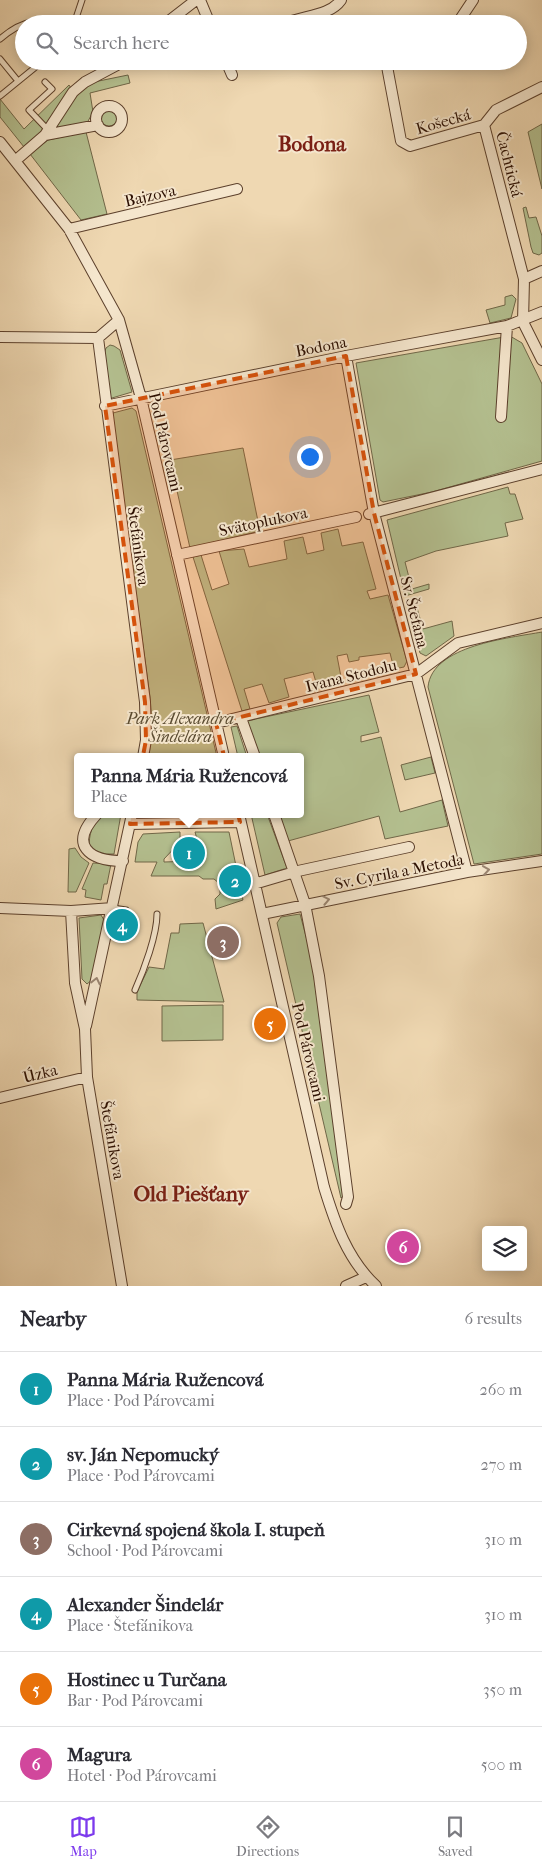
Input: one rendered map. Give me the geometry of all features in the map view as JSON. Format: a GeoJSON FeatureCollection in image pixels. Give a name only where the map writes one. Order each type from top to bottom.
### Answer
{"type":"FeatureCollection","features":[{"type":"Feature","properties":{"kind":"street"},"geometry":{"type":"LineString","coordinates":[[177,15],[196,0]]}},
{"type":"Feature","properties":{"kind":"street"},"geometry":{"type":"LineString","coordinates":[[200,0],[206,15]]}},
{"type":"Feature","properties":{"kind":"street"},"geometry":{"type":"LineString","coordinates":[[310,15],[328,11],[341,0]]}},
{"type":"Feature","properties":{"kind":"street"},"geometry":{"type":"LineString","coordinates":[[463,15],[473,0]]}},
{"type":"Feature","properties":{"kind":"street"},"geometry":{"type":"LineString","coordinates":[[15,160],[47,133],[72,92],[85,82],[111,70]]}},
{"type":"Feature","properties":{"kind":"street"},"geometry":{"type":"LineString","coordinates":[[230,70],[232,75]]}},
{"type":"Feature","properties":{"kind":"street","name":"Košecká"},"geometry":{"type":"LineString","coordinates":[[388,70],[402,141],[410,146],[484,125]]}},
{"type":"Feature","properties":{"kind":"street","name":"Čachtická"},"geometry":{"type":"LineString","coordinates":[[523,322],[524,279],[484,125],[496,110],[542,87]]}},
{"type":"Feature","properties":{"kind":"street"},"geometry":{"type":"LineString","coordinates":[[47,133],[98,125]]}},
{"type":"Feature","properties":{"kind":"street","name":"Pod Párovcami"},"geometry":{"type":"LineString","coordinates":[[0,142],[69,229],[119,320],[141,398],[223,753]]}},
{"type":"Feature","properties":{"kind":"street","name":"Bajzova"},"geometry":{"type":"LineString","coordinates":[[69,229],[237,189]]}},
{"type":"Feature","properties":{"kind":"street"},"geometry":{"type":"LineString","coordinates":[[524,279],[542,271]]}},
{"type":"Feature","properties":{"kind":"street","name":"Bodona"},"geometry":{"type":"LineString","coordinates":[[105,406],[346,356],[507,326],[523,322],[542,312]]}},
{"type":"Feature","properties":{"kind":"street"},"geometry":{"type":"LineString","coordinates":[[0,336],[98,338],[119,320]]}},
{"type":"Feature","properties":{"kind":"street"},"geometry":{"type":"LineString","coordinates":[[523,322],[542,360]]}},
{"type":"Feature","properties":{"kind":"street"},"geometry":{"type":"LineString","coordinates":[[501,417],[507,326]]}},
{"type":"Feature","properties":{"kind":"street","name":"Štefánikova"},"geometry":{"type":"LineString","coordinates":[[98,338],[105,406],[145,702],[146,740],[144,753]]}},
{"type":"Feature","properties":{"kind":"street","name":"Sv. Štefana"},"geometry":{"type":"LineString","coordinates":[[346,356],[371,514],[416,674],[467,872]]}},
{"type":"Feature","properties":{"kind":"street"},"geometry":{"type":"LineString","coordinates":[[371,514],[542,469]]}},
{"type":"Feature","properties":{"kind":"street","name":"Svätoplukova"},"geometry":{"type":"LineString","coordinates":[[177,555],[356,517]]}},
{"type":"Feature","properties":{"kind":"street","name":"Ivana Stodolu"},"geometry":{"type":"LineString","coordinates":[[216,723],[416,674],[458,643],[542,623]]}},
{"type":"Feature","properties":{"kind":"street"},"geometry":{"type":"LineString","coordinates":[[241,718],[253,753]]}},
{"type":"Feature","properties":{"kind":"street"},"geometry":{"type":"LineString","coordinates":[[94,818],[84,834],[85,849],[90,855],[105,861],[123,861]]}},
{"type":"Feature","properties":{"kind":"street"},"geometry":{"type":"LineString","coordinates":[[131,819],[239,818]]}},
{"type":"Feature","properties":{"kind":"street","name":"Pod Párovcami"},"geometry":{"type":"LineString","coordinates":[[239,818],[336,1228],[366,1277],[376,1286]]}},
{"type":"Feature","properties":{"kind":"street"},"geometry":{"type":"LineString","coordinates":[[275,818],[305,904],[319,976],[348,1197],[346,1204]]}},
{"type":"Feature","properties":{"kind":"street","name":"Štefánikova"},"geometry":{"type":"LineString","coordinates":[[85,1029],[131,819]]}},
{"type":"Feature","properties":{"kind":"street"},"geometry":{"type":"LineString","coordinates":[[254,884],[294,872],[409,847]]}},
{"type":"Feature","properties":{"kind":"street","name":"Sv. Cyrila a Metoda"},"geometry":{"type":"LineString","coordinates":[[262,914],[467,872],[542,861]]}},
{"type":"Feature","properties":{"kind":"street"},"geometry":{"type":"LineString","coordinates":[[0,908],[71,911],[113,908]]}},
{"type":"Feature","properties":{"kind":"street","name":"Štefánikova"},"geometry":{"type":"LineString","coordinates":[[71,911],[75,983],[85,1029],[87,1077],[122,1286]]}},
{"type":"Feature","properties":{"kind":"street","name":"Úzka"},"geometry":{"type":"LineString","coordinates":[[0,1098],[87,1077]]}},
{"type":"Feature","properties":{"kind":"street"},"geometry":{"type":"LineString","coordinates":[[346,1286],[366,1277]]}},
{"type":"Feature","properties":{"kind":"lane"},"geometry":{"type":"LineString","coordinates":[[77,15],[82,0]]}},
{"type":"Feature","properties":{"kind":"lane"},"geometry":{"type":"LineString","coordinates":[[0,39],[15,26]]}},
{"type":"Feature","properties":{"kind":"lane"},"geometry":{"type":"LineString","coordinates":[[0,59],[18,81]]}},
{"type":"Feature","properties":{"kind":"lane"},"geometry":{"type":"LineString","coordinates":[[0,96],[32,70]]}},
{"type":"Feature","properties":{"kind":"lane"},"geometry":{"type":"LineString","coordinates":[[45,82],[52,89],[29,110],[47,133]]}},
{"type":"Feature","properties":{"kind":"lane"},"geometry":{"type":"LineString","coordinates":[[113,908],[126,910]]}},
{"type":"Feature","properties":{"kind":"lane"},"geometry":{"type":"LineString","coordinates":[[136,990],[147,963],[157,922],[157,914]]}},
{"type":"Feature","properties":{"kind":"highlighted area"},"geometry":{"type":"Polygon","coordinates":[[[346,356],[374,513],[416,674],[216,723],[240,822],[130,824],[146,740],[145,702],[105,406],[346,356]]]}},
{"type":"Feature","properties":{"kind":"green space"},"geometry":{"type":"Polygon","coordinates":[[[128,75],[130,83],[90,93],[93,112],[87,123],[49,132],[74,93],[89,83],[128,75]]]}},
{"type":"Feature","properties":{"kind":"green space"},"geometry":{"type":"Polygon","coordinates":[[[69,85],[71,88],[37,137],[24,147],[0,117],[0,99],[24,129],[69,85]]]}},
{"type":"Feature","properties":{"kind":"green space"},"geometry":{"type":"Polygon","coordinates":[[[109,110],[115,112],[117,118],[115,124],[109,126],[103,124],[101,118],[103,112],[109,110]]]}},
{"type":"Feature","properties":{"kind":"green space"},"geometry":{"type":"Polygon","coordinates":[[[542,124],[542,189],[528,132],[542,124]]]}},
{"type":"Feature","properties":{"kind":"green space"},"geometry":{"type":"Polygon","coordinates":[[[86,132],[107,214],[81,220],[30,154],[48,140],[86,132]]]}},
{"type":"Feature","properties":{"kind":"green space"},"geometry":{"type":"Polygon","coordinates":[[[526,207],[529,218],[536,217],[542,236],[542,253],[539,255],[533,253],[531,247],[523,208],[526,207]]]}},
{"type":"Feature","properties":{"kind":"green space"},"geometry":{"type":"Polygon","coordinates":[[[512,295],[516,299],[511,318],[490,323],[486,310],[505,305],[505,297],[512,295]]]}},
{"type":"Feature","properties":{"kind":"green space"},"geometry":{"type":"Polygon","coordinates":[[[510,336],[522,343],[542,384],[542,461],[432,492],[383,502],[380,500],[356,363],[510,336]]]}},
{"type":"Feature","properties":{"kind":"green space"},"geometry":{"type":"Polygon","coordinates":[[[110,345],[120,350],[132,392],[112,398],[110,398],[104,354],[106,348],[110,345]]]}},
{"type":"Feature","properties":{"kind":"green space","name":"Park Alexandra Šindelára"},"geometry":{"type":"Polygon","coordinates":[[[132,408],[136,411],[216,753],[149,753],[152,723],[150,697],[112,417],[113,413],[132,408]]]}},
{"type":"Feature","properties":{"kind":"green space"},"geometry":{"type":"Polygon","coordinates":[[[243,448],[260,531],[190,548],[170,460],[243,448]]]}},
{"type":"Feature","properties":{"kind":"green space"},"geometry":{"type":"Polygon","coordinates":[[[508,487],[510,494],[515,494],[523,519],[505,523],[508,536],[436,551],[405,562],[412,589],[429,584],[429,589],[405,596],[387,520],[508,487]]]}},
{"type":"Feature","properties":{"kind":"green space"},"geometry":{"type":"Polygon","coordinates":[[[338,529],[342,546],[363,542],[376,589],[367,591],[370,599],[388,595],[407,661],[404,667],[394,669],[390,653],[359,657],[359,660],[349,662],[347,654],[337,656],[342,682],[318,689],[313,672],[284,679],[289,697],[269,703],[262,684],[244,689],[250,709],[242,711],[193,557],[201,555],[212,590],[229,584],[219,551],[244,549],[249,567],[287,559],[284,541],[303,537],[307,554],[324,550],[321,533],[338,529]]]}},
{"type":"Feature","properties":{"kind":"green space"},"geometry":{"type":"Polygon","coordinates":[[[415,601],[423,629],[452,621],[454,636],[426,656],[420,653],[408,604],[415,601]]]}},
{"type":"Feature","properties":{"kind":"green space"},"geometry":{"type":"Polygon","coordinates":[[[542,632],[542,854],[474,864],[428,687],[433,673],[443,662],[457,653],[493,641],[542,632]]]}},
{"type":"Feature","properties":{"kind":"green space"},"geometry":{"type":"Polygon","coordinates":[[[369,695],[379,732],[361,736],[361,742],[381,737],[400,812],[442,800],[448,826],[385,839],[379,816],[288,841],[279,818],[304,818],[304,753],[257,753],[246,721],[369,695]]]}},
{"type":"Feature","properties":{"kind":"green space"},"geometry":{"type":"Polygon","coordinates":[[[237,726],[246,753],[237,753],[231,727],[237,726]]]}},
{"type":"Feature","properties":{"kind":"green space"},"geometry":{"type":"Polygon","coordinates":[[[431,757],[435,773],[405,780],[401,765],[431,757]]]}},
{"type":"Feature","properties":{"kind":"green space"},"geometry":{"type":"Polygon","coordinates":[[[99,818],[120,818],[114,854],[96,854],[89,848],[92,830],[99,818]]]}},
{"type":"Feature","properties":{"kind":"green space"},"geometry":{"type":"Polygon","coordinates":[[[144,818],[184,818],[145,819],[144,818]]]}},
{"type":"Feature","properties":{"kind":"green space"},"geometry":{"type":"Polygon","coordinates":[[[252,818],[268,818],[287,868],[265,875],[252,818]]]}},
{"type":"Feature","properties":{"kind":"green space"},"geometry":{"type":"Polygon","coordinates":[[[180,832],[180,842],[164,859],[164,862],[196,861],[201,853],[195,832],[229,832],[243,900],[216,909],[215,899],[220,894],[220,884],[214,879],[203,879],[199,876],[151,876],[157,862],[135,862],[138,842],[143,834],[180,832]]]}},
{"type":"Feature","properties":{"kind":"green space"},"geometry":{"type":"Polygon","coordinates":[[[75,848],[81,857],[89,863],[76,892],[68,892],[69,849],[75,848]]]}},
{"type":"Feature","properties":{"kind":"green space"},"geometry":{"type":"Polygon","coordinates":[[[93,863],[111,864],[101,900],[85,897],[86,890],[82,889],[93,863]]]}},
{"type":"Feature","properties":{"kind":"green space"},"geometry":{"type":"Polygon","coordinates":[[[300,914],[311,955],[344,1196],[341,1198],[277,923],[281,917],[300,914]]]}},
{"type":"Feature","properties":{"kind":"green space"},"geometry":{"type":"Polygon","coordinates":[[[101,915],[104,920],[93,979],[87,984],[82,979],[79,918],[101,915]]]}},
{"type":"Feature","properties":{"kind":"green space"},"geometry":{"type":"Polygon","coordinates":[[[203,923],[224,1002],[137,1000],[137,992],[149,967],[164,969],[171,933],[179,933],[180,924],[203,923]]]}},
{"type":"Feature","properties":{"kind":"green space"},"geometry":{"type":"Polygon","coordinates":[[[223,1005],[223,1040],[162,1041],[162,1006],[223,1005]]]}},
{"type":"Feature","properties":{"kind":"place","name":"Panna Mária Ružencová"},"geometry":{"type":"Point","coordinates":[189,853]}},
{"type":"Feature","properties":{"kind":"place","name":"sv. Ján Nepomucký"},"geometry":{"type":"Point","coordinates":[235,881]}},
{"type":"Feature","properties":{"kind":"place","name":"Alexander Šindelár"},"geometry":{"type":"Point","coordinates":[122,925]}},
{"type":"Feature","properties":{"kind":"place","name":"Cirkevná spojená škola I. stupeň"},"geometry":{"type":"Point","coordinates":[223,942]}},
{"type":"Feature","properties":{"kind":"place","name":"Hostinec u Turčana"},"geometry":{"type":"Point","coordinates":[270,1024]}},
{"type":"Feature","properties":{"kind":"place","name":"Magura"},"geometry":{"type":"Point","coordinates":[403,1247]}},
{"type":"Feature","properties":{"kind":"district","name":"Bodona"},"geometry":{"type":"Point","coordinates":[312,144]}},
{"type":"Feature","properties":{"kind":"district","name":"Old Piešťany"},"geometry":{"type":"Point","coordinates":[191,1194]}}]}
